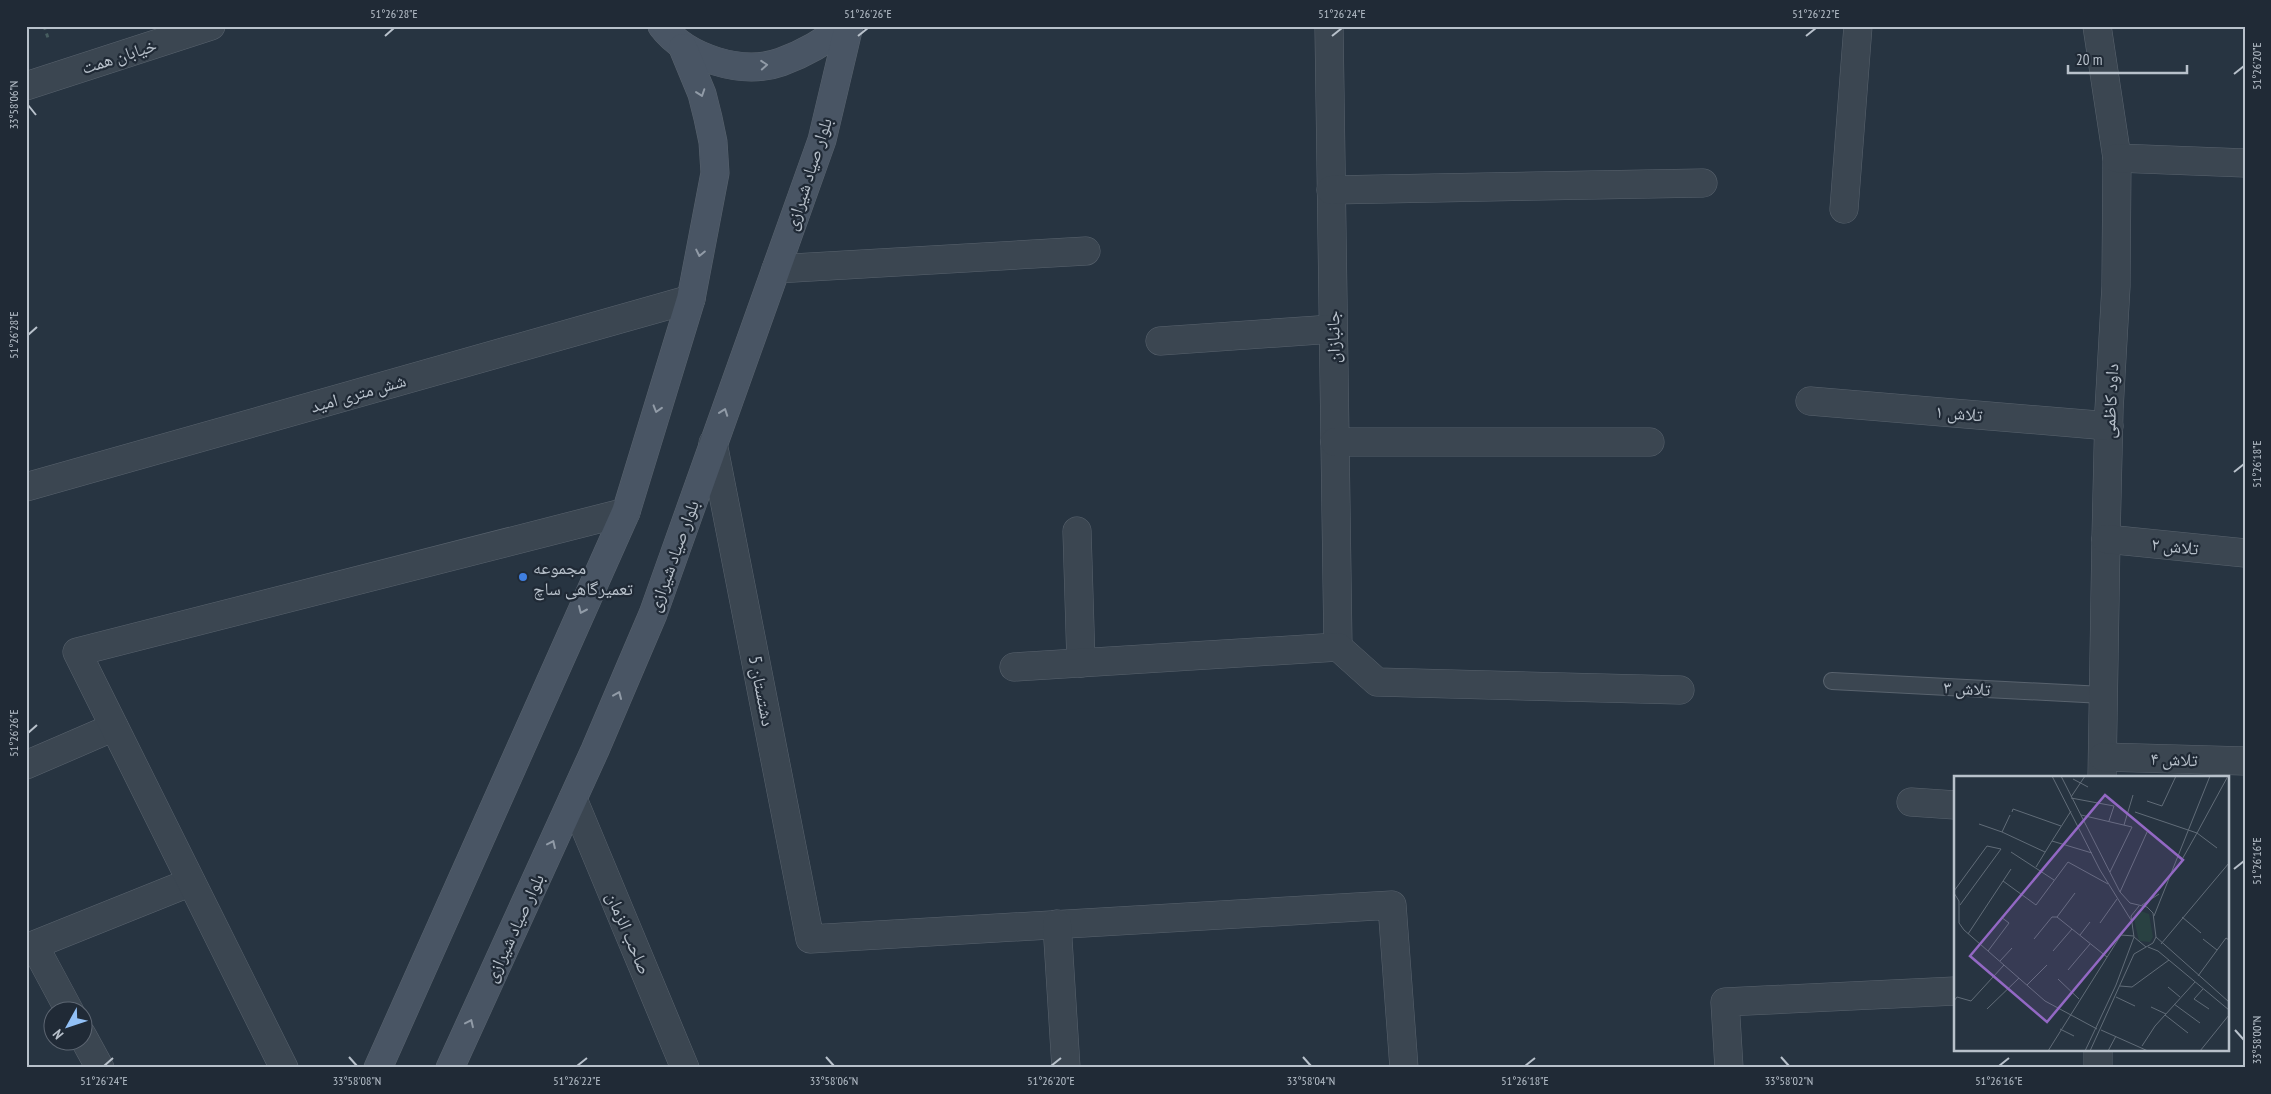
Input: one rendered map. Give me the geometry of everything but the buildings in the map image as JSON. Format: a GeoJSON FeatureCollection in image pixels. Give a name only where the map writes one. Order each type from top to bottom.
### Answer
{"type":"FeatureCollection","features":[{"type":"Feature","properties":{"kind":"main road"},"geometry":{"type":"LineString","coordinates":[[667,33],[694,54],[730,64],[764,66],[780,63],[820,44],[844,26]]}},
{"type":"Feature","properties":{"kind":"main road","name":"بلوار صیاد شیرازی"},"geometry":{"type":"LineString","coordinates":[[450,1068],[573,799],[653,614],[822,140],[849,26]]}},
{"type":"Feature","properties":{"kind":"main road"},"geometry":{"type":"LineString","coordinates":[[378,1068],[626,512],[690,299],[715,173],[713,142],[702,94],[667,33]]}},
{"type":"Feature","properties":{"kind":"street","name":"خیابان همت"},"geometry":{"type":"LineString","coordinates":[[26,86],[211,26]]}},
{"type":"Feature","properties":{"kind":"street","name":"جانبازان"},"geometry":{"type":"LineString","coordinates":[[1328,26],[1338,647]]}},
{"type":"Feature","properties":{"kind":"street"},"geometry":{"type":"LineString","coordinates":[[1844,209],[1858,26]]}},
{"type":"Feature","properties":{"kind":"street","name":"داود کاظمی"},"geometry":{"type":"LineString","coordinates":[[2097,26],[2117,158],[2116,286],[2106,539],[2103,767]]}},
{"type":"Feature","properties":{"kind":"street"},"geometry":{"type":"LineString","coordinates":[[2117,158],[2245,162]]}},
{"type":"Feature","properties":{"kind":"street"},"geometry":{"type":"LineString","coordinates":[[1331,190],[1703,183]]}},
{"type":"Feature","properties":{"kind":"street"},"geometry":{"type":"LineString","coordinates":[[776,269],[1086,251]]}},
{"type":"Feature","properties":{"kind":"street","name":"شش متری امید"},"geometry":{"type":"LineString","coordinates":[[26,487],[690,299]]}},
{"type":"Feature","properties":{"kind":"street"},"geometry":{"type":"LineString","coordinates":[[1160,340],[1333,329]]}},
{"type":"Feature","properties":{"kind":"street","name":"تلاش ۱"},"geometry":{"type":"LineString","coordinates":[[1810,401],[2109,426]]}},
{"type":"Feature","properties":{"kind":"street"},"geometry":{"type":"LineString","coordinates":[[1335,442],[1650,442]]}},
{"type":"Feature","properties":{"kind":"street","name":"دشتستان 5"},"geometry":{"type":"LineString","coordinates":[[713,443],[810,939],[1057,924]]}},
{"type":"Feature","properties":{"kind":"street"},"geometry":{"type":"LineString","coordinates":[[284,1068],[77,652],[626,512]]}},
{"type":"Feature","properties":{"kind":"street"},"geometry":{"type":"LineString","coordinates":[[1077,531],[1081,664]]}},
{"type":"Feature","properties":{"kind":"street","name":"تلاش ۲"},"geometry":{"type":"LineString","coordinates":[[2106,539],[2245,553]]}},
{"type":"Feature","properties":{"kind":"street"},"geometry":{"type":"LineString","coordinates":[[1014,668],[1338,647],[1377,682],[1680,690]]}},
{"type":"Feature","properties":{"kind":"street"},"geometry":{"type":"LineString","coordinates":[[26,765],[114,727]]}},
{"type":"Feature","properties":{"kind":"street","name":"تلاش ۴"},"geometry":{"type":"LineString","coordinates":[[2103,767],[2245,761]]}},
{"type":"Feature","properties":{"kind":"street","name":"صاحب الزمان"},"geometry":{"type":"LineString","coordinates":[[573,799],[685,1068]]}},
{"type":"Feature","properties":{"kind":"street"},"geometry":{"type":"LineString","coordinates":[[1910,802],[1954,805]]}},
{"type":"Feature","properties":{"kind":"street"},"geometry":{"type":"LineString","coordinates":[[65,1002],[34,945],[191,882]]}},
{"type":"Feature","properties":{"kind":"street"},"geometry":{"type":"LineString","coordinates":[[1066,1068],[1057,924],[1392,905],[1404,1068]]}},
{"type":"Feature","properties":{"kind":"street"},"geometry":{"type":"LineString","coordinates":[[1729,1068],[1725,1002],[1954,991]]}},
{"type":"Feature","properties":{"kind":"street"},"geometry":{"type":"LineString","coordinates":[[91,1052],[100,1068]]}},
{"type":"Feature","properties":{"kind":"street"},"geometry":{"type":"LineString","coordinates":[[2098,1052],[2098,1068]]}},
{"type":"Feature","properties":{"kind":"lane","name":"تلاش ۳"},"geometry":{"type":"LineString","coordinates":[[1832,682],[2103,695]]}},
{"type":"Feature","properties":{"kind":"place","name":"مجموعه تعمیرگاهی ساچ"},"geometry":{"type":"Point","coordinates":[523,577]}}]}
